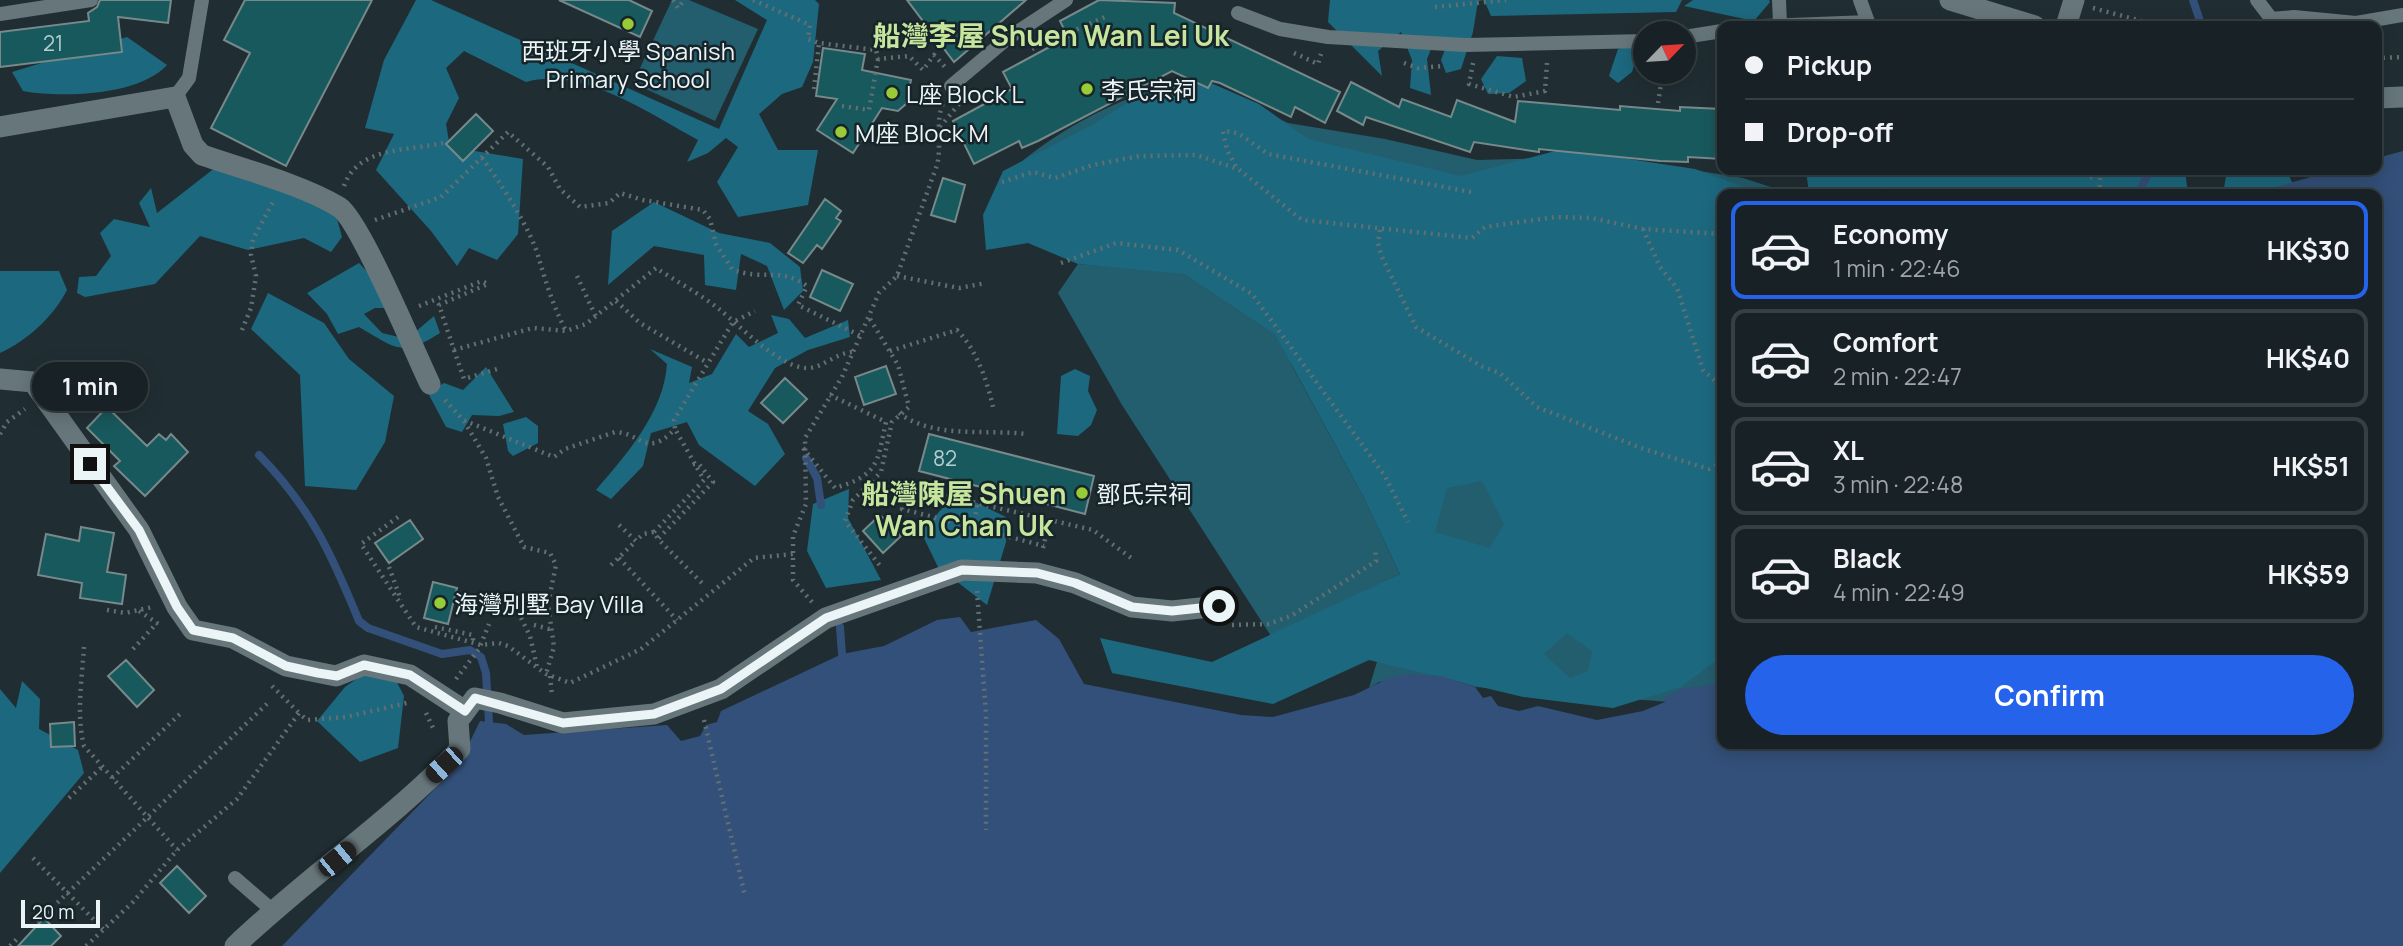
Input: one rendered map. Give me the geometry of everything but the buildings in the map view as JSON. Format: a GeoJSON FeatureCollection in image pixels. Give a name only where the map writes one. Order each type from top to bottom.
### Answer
{"type":"FeatureCollection","features":[{"type":"Feature","properties":{"kind":"street"},"geometry":{"type":"LineString","coordinates":[[1950,0],[2019,21]]}},
{"type":"Feature","properties":{"kind":"street"},"geometry":{"type":"LineString","coordinates":[[2070,21],[2082,4]]}},
{"type":"Feature","properties":{"kind":"street"},"geometry":{"type":"LineString","coordinates":[[0,127],[175,97],[193,145],[202,155],[284,183],[340,207],[355,226],[430,384]]}},
{"type":"Feature","properties":{"kind":"street"},"geometry":{"type":"LineString","coordinates":[[2382,98],[2403,97]]}},
{"type":"Feature","properties":{"kind":"street"},"geometry":{"type":"LineString","coordinates":[[2,377],[33,382],[139,530],[174,601],[193,630],[233,638],[286,666],[337,676],[364,665],[410,675],[465,711]]}},
{"type":"Feature","properties":{"kind":"street"},"geometry":{"type":"LineString","coordinates":[[235,946],[272,910],[358,842],[460,749],[458,721],[475,698],[563,723],[654,714],[721,689],[826,618],[962,570],[1037,573],[1075,583],[1132,607],[1224,616]]}},
{"type":"Feature","properties":{"kind":"lane"},"geometry":{"type":"LineString","coordinates":[[0,14],[90,0]]}},
{"type":"Feature","properties":{"kind":"lane"},"geometry":{"type":"LineString","coordinates":[[175,97],[189,78],[202,0]]}},
{"type":"Feature","properties":{"kind":"lane"},"geometry":{"type":"LineString","coordinates":[[955,84],[1008,38],[1066,0]]}},
{"type":"Feature","properties":{"kind":"lane"},"geometry":{"type":"LineString","coordinates":[[1779,0],[1780,21]]}},
{"type":"Feature","properties":{"kind":"lane"},"geometry":{"type":"LineString","coordinates":[[1860,0],[1868,21]]}},
{"type":"Feature","properties":{"kind":"lane"},"geometry":{"type":"LineString","coordinates":[[2257,0],[2273,21]]}},
{"type":"Feature","properties":{"kind":"lane"},"geometry":{"type":"LineString","coordinates":[[1238,13],[1308,35],[1465,45],[1633,41]]}},
{"type":"Feature","properties":{"kind":"lane"},"geometry":{"type":"LineString","coordinates":[[2368,21],[2403,15]]}},
{"type":"Feature","properties":{"kind":"lane"},"geometry":{"type":"LineString","coordinates":[[2278,21],[2294,17],[2336,21]]}},
{"type":"Feature","properties":{"kind":"lane"},"geometry":{"type":"LineString","coordinates":[[1696,35],[1717,32]]}},
{"type":"Feature","properties":{"kind":"lane"},"geometry":{"type":"LineString","coordinates":[[235,878],[272,910]]}},
{"type":"Feature","properties":{"kind":"path"},"geometry":{"type":"LineString","coordinates":[[673,0],[678,8],[684,0]]}},
{"type":"Feature","properties":{"kind":"path"},"geometry":{"type":"LineString","coordinates":[[753,0],[810,25],[808,39],[819,43],[876,50],[878,59],[869,110],[842,106]]}},
{"type":"Feature","properties":{"kind":"path"},"geometry":{"type":"LineString","coordinates":[[1435,7],[1506,0]]}},
{"type":"Feature","properties":{"kind":"path"},"geometry":{"type":"LineString","coordinates":[[2082,4],[2142,21]]}},
{"type":"Feature","properties":{"kind":"path"},"geometry":{"type":"LineString","coordinates":[[1021,54],[1104,17]]}},
{"type":"Feature","properties":{"kind":"path"},"geometry":{"type":"LineString","coordinates":[[814,89],[819,43]]}},
{"type":"Feature","properties":{"kind":"path"},"geometry":{"type":"LineString","coordinates":[[1281,47],[1318,64],[1325,44]]}},
{"type":"Feature","properties":{"kind":"path"},"geometry":{"type":"LineString","coordinates":[[1459,64],[1473,63],[1469,84],[1514,97],[1545,91],[1548,45]]}},
{"type":"Feature","properties":{"kind":"path"},"geometry":{"type":"LineString","coordinates":[[811,609],[816,607],[793,580],[793,536],[806,504],[803,448],[805,438],[854,352],[879,293],[897,276],[937,165],[941,149],[939,113],[955,84],[933,55],[923,70],[909,56],[878,59]]}},
{"type":"Feature","properties":{"kind":"path"},"geometry":{"type":"LineString","coordinates":[[2382,58],[2403,57]]}},
{"type":"Feature","properties":{"kind":"path"},"geometry":{"type":"LineString","coordinates":[[1396,61],[1418,68],[1446,66]]}},
{"type":"Feature","properties":{"kind":"path"},"geometry":{"type":"LineString","coordinates":[[1658,103],[1661,84]]}},
{"type":"Feature","properties":{"kind":"path"},"geometry":{"type":"LineString","coordinates":[[940,127],[963,100]]}},
{"type":"Feature","properties":{"kind":"path"},"geometry":{"type":"LineString","coordinates":[[1237,168],[1227,150],[1223,131],[1238,133],[1268,154],[1471,192]]}},
{"type":"Feature","properties":{"kind":"path"},"geometry":{"type":"LineString","coordinates":[[355,226],[440,197],[508,132],[548,167],[560,189],[580,207],[609,203],[620,193],[704,211],[710,219],[716,244],[732,269],[759,277],[784,273],[798,280],[807,286],[798,305],[862,335]]}},
{"type":"Feature","properties":{"kind":"path"},"geometry":{"type":"LineString","coordinates":[[340,207],[345,182],[361,161],[374,154],[443,143]]}},
{"type":"Feature","properties":{"kind":"path"},"geometry":{"type":"LineString","coordinates":[[1002,182],[1033,172],[1055,178],[1093,165],[1139,156],[1196,155],[1237,168],[1302,220],[1472,238],[1485,227],[1555,217],[1592,218],[1643,229],[1717,234]]}},
{"type":"Feature","properties":{"kind":"path"},"geometry":{"type":"LineString","coordinates":[[482,158],[508,198],[539,258],[555,310],[566,331]]}},
{"type":"Feature","properties":{"kind":"path"},"geometry":{"type":"LineString","coordinates":[[2090,178],[2096,175]]}},
{"type":"Feature","properties":{"kind":"path"},"geometry":{"type":"LineString","coordinates":[[242,330],[251,308],[256,276],[251,255],[253,239],[284,183]]}},
{"type":"Feature","properties":{"kind":"path"},"geometry":{"type":"LineString","coordinates":[[1883,189],[1887,185]]}},
{"type":"Feature","properties":{"kind":"path"},"geometry":{"type":"LineString","coordinates":[[1643,229],[1660,267],[1677,288],[1703,370],[1717,383]]}},
{"type":"Feature","properties":{"kind":"path"},"geometry":{"type":"LineString","coordinates":[[1380,230],[1378,243],[1381,255],[1416,327],[1483,368],[1500,373],[1537,407],[1641,448],[1709,469],[1717,465]]}},
{"type":"Feature","properties":{"kind":"path"},"geometry":{"type":"LineString","coordinates":[[1061,263],[1116,243],[1178,250],[1252,294],[1385,477],[1408,522]]}},
{"type":"Feature","properties":{"kind":"path"},"geometry":{"type":"LineString","coordinates":[[454,350],[533,328],[566,331],[596,317],[656,268],[719,309],[749,338],[797,366],[810,368],[842,352],[854,352]]}},
{"type":"Feature","properties":{"kind":"path"},"geometry":{"type":"LineString","coordinates":[[577,276],[596,317]]}},
{"type":"Feature","properties":{"kind":"path"},"geometry":{"type":"LineString","coordinates":[[897,276],[959,288],[986,283]]}},
{"type":"Feature","properties":{"kind":"path"},"geometry":{"type":"LineString","coordinates":[[398,316],[482,281],[488,284],[439,305],[464,379],[497,369]]}},
{"type":"Feature","properties":{"kind":"path"},"geometry":{"type":"LineString","coordinates":[[616,301],[640,323],[708,363]]}},
{"type":"Feature","properties":{"kind":"path"},"geometry":{"type":"LineString","coordinates":[[611,565],[643,534],[654,532],[704,480],[675,429],[674,420],[733,322],[755,311]]}},
{"type":"Feature","properties":{"kind":"path"},"geometry":{"type":"LineString","coordinates":[[869,318],[898,365],[909,407],[899,413],[892,422],[881,472],[853,500],[845,522],[881,567]]}},
{"type":"Feature","properties":{"kind":"path"},"geometry":{"type":"LineString","coordinates":[[890,351],[957,330],[965,338],[987,383],[993,407]]}},
{"type":"Feature","properties":{"kind":"path"},"geometry":{"type":"LineString","coordinates":[[430,384],[463,420],[486,458],[498,497],[524,547],[550,553],[556,565],[548,604],[553,630],[552,659],[548,675],[552,708]]}},
{"type":"Feature","properties":{"kind":"path"},"geometry":{"type":"LineString","coordinates":[[803,448],[835,488],[862,480],[878,460],[886,422],[830,395]]}},
{"type":"Feature","properties":{"kind":"path"},"geometry":{"type":"LineString","coordinates":[[0,434],[7,422],[43,397]]}},
{"type":"Feature","properties":{"kind":"path"},"geometry":{"type":"LineString","coordinates":[[899,413],[913,424],[930,428],[1026,434]]}},
{"type":"Feature","properties":{"kind":"path"},"geometry":{"type":"LineString","coordinates":[[463,420],[554,457],[565,449],[615,432],[639,442],[656,443],[675,429]]}},
{"type":"Feature","properties":{"kind":"path"},"geometry":{"type":"LineString","coordinates":[[658,539],[713,482],[699,464],[693,464]]}},
{"type":"Feature","properties":{"kind":"path"},"geometry":{"type":"LineString","coordinates":[[898,485],[1093,530],[1134,560]]}},
{"type":"Feature","properties":{"kind":"path"},"geometry":{"type":"LineString","coordinates":[[906,487],[902,509],[1044,546]]}},
{"type":"Feature","properties":{"kind":"path"},"geometry":{"type":"LineString","coordinates":[[974,528],[976,504]]}},
{"type":"Feature","properties":{"kind":"path"},"geometry":{"type":"LineString","coordinates":[[398,517],[361,544],[401,600],[416,627],[473,641],[480,647]]}},
{"type":"Feature","properties":{"kind":"path"},"geometry":{"type":"LineString","coordinates":[[1037,573],[1049,522]]}},
{"type":"Feature","properties":{"kind":"path"},"geometry":{"type":"LineString","coordinates":[[619,525],[636,541]]}},
{"type":"Feature","properties":{"kind":"path"},"geometry":{"type":"LineString","coordinates":[[654,532],[703,584]]}},
{"type":"Feature","properties":{"kind":"path"},"geometry":{"type":"LineString","coordinates":[[1224,616],[1268,624],[1291,616],[1376,561],[1375,548]]}},
{"type":"Feature","properties":{"kind":"path"},"geometry":{"type":"LineString","coordinates":[[480,647],[499,643],[508,646],[548,675],[570,683],[641,649],[754,558],[793,554]]}},
{"type":"Feature","properties":{"kind":"path"},"geometry":{"type":"LineString","coordinates":[[619,558],[677,620]]}},
{"type":"Feature","properties":{"kind":"path"},"geometry":{"type":"LineString","coordinates":[[389,567],[401,600]]}},
{"type":"Feature","properties":{"kind":"path"},"geometry":{"type":"LineString","coordinates":[[978,579],[976,609],[986,715],[986,831]]}},
{"type":"Feature","properties":{"kind":"path"},"geometry":{"type":"LineString","coordinates":[[107,610],[125,613],[174,601]]}},
{"type":"Feature","properties":{"kind":"path"},"geometry":{"type":"LineString","coordinates":[[522,618],[530,636],[537,668]]}},
{"type":"Feature","properties":{"kind":"path"},"geometry":{"type":"LineString","coordinates":[[133,649],[157,623]]}},
{"type":"Feature","properties":{"kind":"path"},"geometry":{"type":"LineString","coordinates":[[86,946],[133,902],[177,850],[237,799],[299,713],[307,720],[346,717],[444,695],[480,647],[489,624]]}},
{"type":"Feature","properties":{"kind":"path"},"geometry":{"type":"LineString","coordinates":[[534,625],[553,630]]}},
{"type":"Feature","properties":{"kind":"path"},"geometry":{"type":"LineString","coordinates":[[435,627],[473,635],[473,641]]}},
{"type":"Feature","properties":{"kind":"path"},"geometry":{"type":"LineString","coordinates":[[84,647],[79,685],[83,709],[80,729],[84,746],[177,850]]}},
{"type":"Feature","properties":{"kind":"path"},"geometry":{"type":"LineString","coordinates":[[37,922],[270,701]]}},
{"type":"Feature","properties":{"kind":"path"},"geometry":{"type":"LineString","coordinates":[[112,778],[180,714]]}},
{"type":"Feature","properties":{"kind":"path"},"geometry":{"type":"LineString","coordinates":[[703,715],[745,896]]}},
{"type":"Feature","properties":{"kind":"path"},"geometry":{"type":"LineString","coordinates":[[69,798],[102,767]]}},
{"type":"Feature","properties":{"kind":"path"},"geometry":{"type":"LineString","coordinates":[[33,858],[103,929]]}},
{"type":"Feature","properties":{"kind":"path"},"geometry":{"type":"LineString","coordinates":[[10,946],[17,939]]}},
{"type":"Feature","properties":{"kind":"shaded area"},"geometry":{"type":"Polygon","coordinates":[[[416,0],[431,0],[719,129],[767,20],[735,0],[815,0],[819,4],[813,62],[802,87],[782,94],[759,114],[778,150],[818,150],[808,205],[738,217],[717,182],[738,147],[726,138],[708,153],[687,162],[698,140],[615,95],[570,81],[548,79],[526,82],[464,51],[446,68],[459,98],[446,124],[450,147],[523,159],[518,234],[497,260],[469,248],[457,266],[431,231],[376,170],[394,134],[365,128],[384,60],[416,0]]]}},
{"type":"Feature","properties":{"kind":"shaded area"},"geometry":{"type":"Polygon","coordinates":[[[672,0],[689,0],[758,29],[715,121],[633,83],[672,0]]]}},
{"type":"Feature","properties":{"kind":"shaded area"},"geometry":{"type":"Polygon","coordinates":[[[1330,0],[1484,0],[1478,1],[1473,32],[1461,69],[1446,73],[1441,60],[1449,39],[1436,37],[1427,59],[1431,95],[1410,88],[1412,60],[1401,32],[1378,51],[1382,76],[1328,22],[1330,0]]]}},
{"type":"Feature","properties":{"kind":"shaded area"},"geometry":{"type":"Polygon","coordinates":[[[1484,0],[1682,0],[1676,12],[1491,16],[1484,0]]]}},
{"type":"Feature","properties":{"kind":"shaded area"},"geometry":{"type":"Polygon","coordinates":[[[1693,0],[1770,2],[1754,21],[1684,6],[1693,0]]]}},
{"type":"Feature","properties":{"kind":"shaded area"},"geometry":{"type":"Polygon","coordinates":[[[127,37],[167,65],[138,83],[119,89],[78,94],[23,91],[12,72],[127,37]]]}},
{"type":"Feature","properties":{"kind":"shaded area"},"geometry":{"type":"Polygon","coordinates":[[[1632,45],[1633,47],[1632,72],[1618,83],[1609,76],[1618,49],[1632,45]]]}},
{"type":"Feature","properties":{"kind":"shaded area"},"geometry":{"type":"Polygon","coordinates":[[[1497,56],[1522,58],[1526,81],[1509,93],[1488,94],[1481,79],[1497,56]]]}},
{"type":"Feature","properties":{"kind":"shaded area"},"geometry":{"type":"Polygon","coordinates":[[[1204,80],[1259,104],[1308,139],[1461,176],[1563,149],[1695,169],[1749,189],[1717,189],[1717,660],[1681,687],[1613,708],[1523,697],[1369,660],[1273,704],[1112,673],[1100,638],[1212,662],[1400,574],[1363,496],[1275,334],[1185,274],[1078,264],[1028,243],[986,250],[983,215],[1003,171],[1094,124],[1143,93],[1204,80]],[[1482,481],[1447,488],[1435,532],[1490,548],[1504,524],[1482,481]],[[1567,633],[1544,654],[1570,678],[1588,671],[1592,651],[1567,633]]]}},
{"type":"Feature","properties":{"kind":"shaded area"},"geometry":{"type":"Polygon","coordinates":[[[1169,84],[1201,84],[1288,123],[1385,139],[1477,160],[1601,157],[1625,159],[1743,178],[1777,189],[1717,189],[1717,706],[1475,687],[1441,676],[1379,682],[1369,688],[1414,541],[1290,362],[1363,496],[1400,574],[1271,636],[1122,405],[1058,293],[1078,264],[1140,269],[1033,245],[1016,236],[1004,177],[1061,133],[1103,110],[1169,84]]]}},
{"type":"Feature","properties":{"kind":"shaded area"},"geometry":{"type":"Polygon","coordinates":[[[2403,151],[2403,946],[282,946],[459,764],[480,721],[506,724],[524,735],[667,725],[681,741],[700,736],[706,725],[717,722],[721,711],[842,654],[884,646],[937,620],[960,617],[971,632],[1036,620],[1059,639],[1084,684],[1241,715],[1273,717],[1354,695],[1389,678],[1409,674],[1441,676],[1475,687],[1483,698],[1491,696],[1498,706],[1519,711],[1538,706],[1597,720],[1643,711],[1665,702],[1664,697],[1684,688],[1717,682],[1717,749],[2382,749],[2382,189],[2268,189],[2318,175],[2382,175],[2382,157],[2403,151]]]}},
{"type":"Feature","properties":{"kind":"shaded area"},"geometry":{"type":"Polygon","coordinates":[[[225,160],[333,204],[342,237],[331,252],[304,238],[248,250],[200,236],[155,284],[85,297],[77,293],[79,277],[96,276],[111,256],[100,233],[114,219],[150,227],[139,203],[151,188],[157,213],[225,160]]]}},
{"type":"Feature","properties":{"kind":"shaded area"},"geometry":{"type":"Polygon","coordinates":[[[1807,175],[2186,175],[2187,189],[1808,189],[1807,175]]]}},
{"type":"Feature","properties":{"kind":"shaded area"},"geometry":{"type":"Polygon","coordinates":[[[2226,175],[2288,175],[2294,186],[2291,189],[2224,189],[2226,175]]]}},
{"type":"Feature","properties":{"kind":"shaded area"},"geometry":{"type":"Polygon","coordinates":[[[654,202],[719,233],[770,243],[800,267],[803,291],[784,310],[767,266],[741,254],[736,290],[705,285],[704,255],[654,246],[608,285],[612,231],[654,202]]]}},
{"type":"Feature","properties":{"kind":"shaded area"},"geometry":{"type":"Polygon","coordinates":[[[359,263],[389,295],[393,308],[375,308],[364,314],[382,333],[407,339],[434,316],[440,333],[407,348],[391,345],[359,327],[338,334],[327,314],[307,293],[359,263]]]}},
{"type":"Feature","properties":{"kind":"shaded area"},"geometry":{"type":"Polygon","coordinates":[[[0,271],[59,271],[67,290],[39,327],[0,353],[0,271]]]}},
{"type":"Feature","properties":{"kind":"shaded area"},"geometry":{"type":"Polygon","coordinates":[[[268,293],[324,323],[349,359],[394,396],[385,442],[356,490],[305,486],[300,375],[251,329],[268,293]]]}},
{"type":"Feature","properties":{"kind":"shaded area"},"geometry":{"type":"Polygon","coordinates":[[[771,315],[789,319],[805,338],[848,320],[850,337],[808,350],[775,368],[748,411],[768,424],[785,454],[755,486],[699,445],[687,422],[651,433],[643,466],[611,499],[596,490],[642,432],[659,399],[667,364],[650,349],[692,367],[689,383],[712,374],[736,334],[749,347],[778,333],[771,315]]]}},
{"type":"Feature","properties":{"kind":"shaded area"},"geometry":{"type":"Polygon","coordinates":[[[486,367],[514,412],[499,416],[472,415],[462,432],[446,427],[428,393],[444,383],[463,390],[486,367]]]}},
{"type":"Feature","properties":{"kind":"shaded area"},"geometry":{"type":"Polygon","coordinates":[[[1075,369],[1090,376],[1088,391],[1097,410],[1091,425],[1078,436],[1057,434],[1061,376],[1075,369]]]}},
{"type":"Feature","properties":{"kind":"shaded area"},"geometry":{"type":"Polygon","coordinates":[[[526,417],[538,426],[538,443],[513,456],[508,451],[503,424],[526,417]]]}},
{"type":"Feature","properties":{"kind":"shaded area"},"geometry":{"type":"Polygon","coordinates":[[[849,489],[848,518],[881,580],[826,588],[807,551],[813,504],[849,489]]]}},
{"type":"Feature","properties":{"kind":"shaded area"},"geometry":{"type":"Polygon","coordinates":[[[956,493],[1006,517],[1006,542],[987,605],[938,567],[921,532],[956,493]]]}},
{"type":"Feature","properties":{"kind":"shaded area"},"geometry":{"type":"Polygon","coordinates":[[[385,659],[404,696],[398,748],[360,762],[317,721],[345,687],[385,659]]]}},
{"type":"Feature","properties":{"kind":"shaded area"},"geometry":{"type":"Polygon","coordinates":[[[22,681],[40,699],[39,729],[78,750],[84,773],[0,873],[0,689],[16,708],[22,681]]]}},
{"type":"Feature","properties":{"kind":"waterway"},"geometry":{"type":"LineString","coordinates":[[2193,0],[2200,21]]}},
{"type":"Feature","properties":{"kind":"waterway"},"geometry":{"type":"LineString","coordinates":[[2140,189],[2148,175]]}},
{"type":"Feature","properties":{"kind":"waterway"},"geometry":{"type":"LineString","coordinates":[[259,455],[293,494],[318,532],[359,621],[368,628],[442,654],[470,650],[481,657],[486,673],[489,722]]}},
{"type":"Feature","properties":{"kind":"waterway"},"geometry":{"type":"LineString","coordinates":[[806,458],[817,478],[821,505]]}},
{"type":"Feature","properties":{"kind":"waterway"},"geometry":{"type":"LineString","coordinates":[[840,627],[842,654]]}},
{"type":"Feature","properties":{"kind":"place","name":"西班牙小學 Spanish Primary School"},"geometry":{"type":"Point","coordinates":[628,24]}},
{"type":"Feature","properties":{"kind":"place","name":"李氏宗祠"},"geometry":{"type":"Point","coordinates":[1087,89]}},
{"type":"Feature","properties":{"kind":"place","name":"L座 Block L"},"geometry":{"type":"Point","coordinates":[892,93]}},
{"type":"Feature","properties":{"kind":"place","name":"M座 Block M"},"geometry":{"type":"Point","coordinates":[841,132]}},
{"type":"Feature","properties":{"kind":"place","name":"鄧氏宗祠"},"geometry":{"type":"Point","coordinates":[1082,493]}},
{"type":"Feature","properties":{"kind":"place","name":"海灣別墅 Bay Villa"},"geometry":{"type":"Point","coordinates":[440,603]}},
{"type":"Feature","properties":{"kind":"district","name":"船灣李屋 Shuen Wan Lei Uk"},"geometry":{"type":"Point","coordinates":[1051,35]}},
{"type":"Feature","properties":{"kind":"district","name":"船灣陳屋 Shuen Wan Chan Uk"},"geometry":{"type":"Point","coordinates":[964,509]}},
{"type":"Feature","properties":{"kind":"route"},"geometry":{"type":"LineString","coordinates":[[90,464],[139,530],[177,607],[193,630],[233,638],[286,666],[318,673],[337,676],[364,665],[410,675],[465,711],[475,698],[563,723],[654,714],[721,689],[826,618],[962,570],[1006,569],[1037,573],[1075,583],[1132,607],[1172,611],[1219,606]]}}]}
